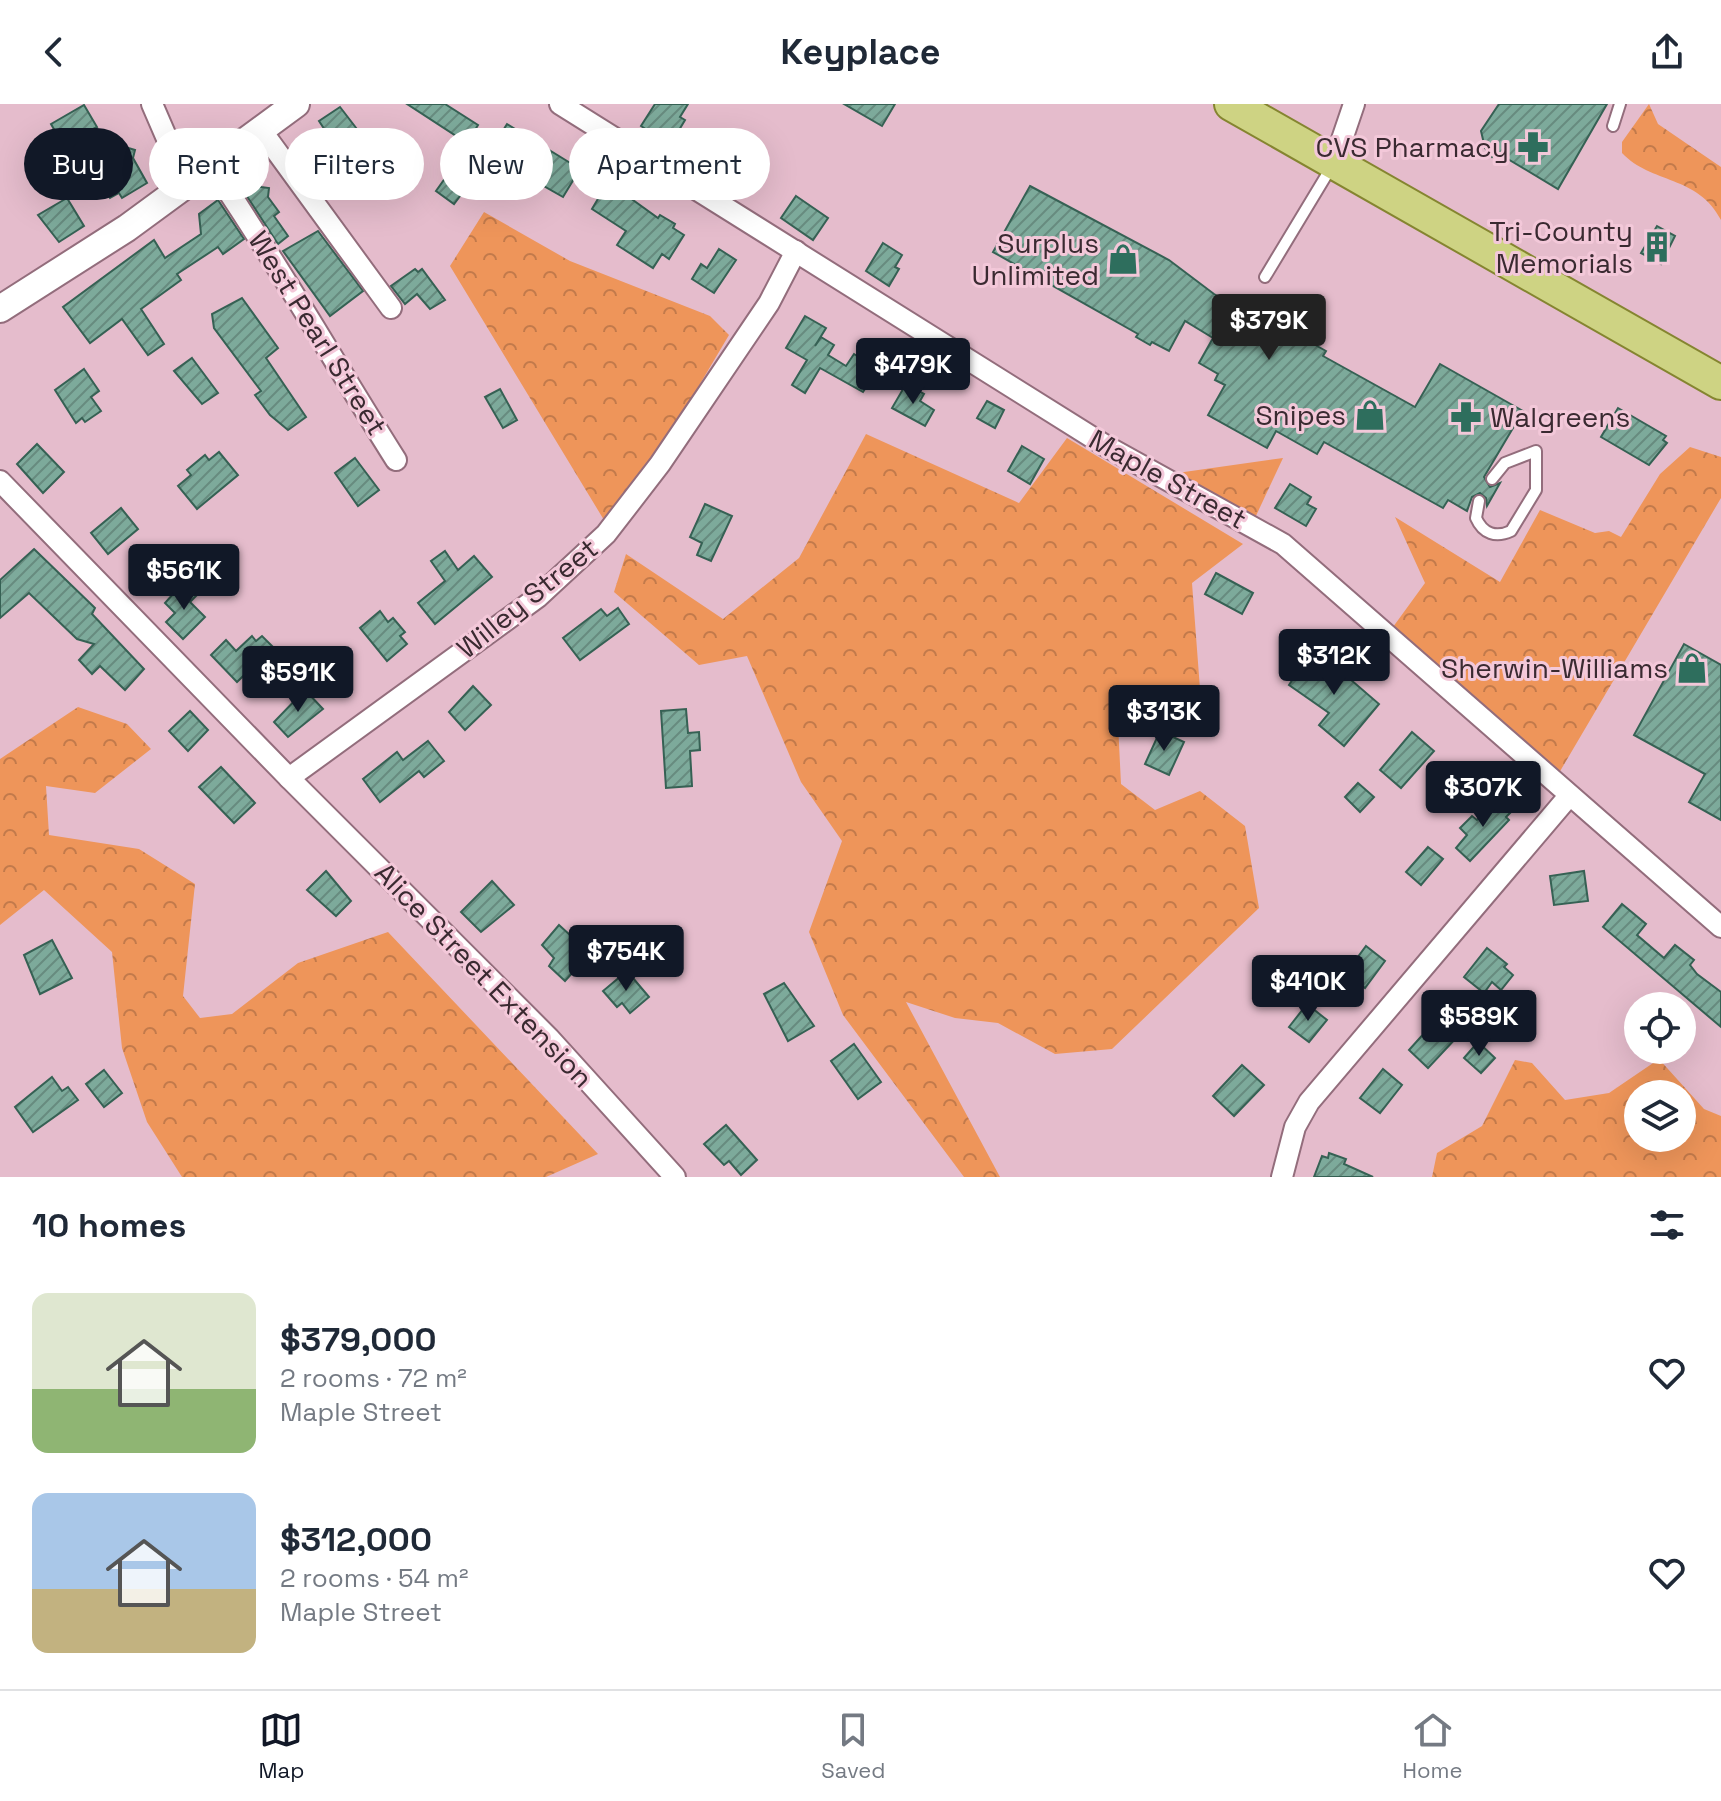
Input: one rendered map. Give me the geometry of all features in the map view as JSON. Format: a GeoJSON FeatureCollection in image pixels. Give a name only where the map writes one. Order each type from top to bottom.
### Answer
{"type":"FeatureCollection","features":[{"type":"Feature","properties":{"kind":"main road"},"geometry":{"type":"LineString","coordinates":[[1231,104],[1721,383]]}},
{"type":"Feature","properties":{"kind":"street"},"geometry":{"type":"LineString","coordinates":[[152,104],[162,128]]}},
{"type":"Feature","properties":{"kind":"street"},"geometry":{"type":"LineString","coordinates":[[264,128],[296,104]]}},
{"type":"Feature","properties":{"kind":"street","name":"Maple Street"},"geometry":{"type":"LineString","coordinates":[[560,104],[1106,446],[1283,544],[1721,927]]}},
{"type":"Feature","properties":{"kind":"street"},"geometry":{"type":"LineString","coordinates":[[1334,163],[1354,104]]}},
{"type":"Feature","properties":{"kind":"street"},"geometry":{"type":"LineString","coordinates":[[269,141],[391,308]]}},
{"type":"Feature","properties":{"kind":"street"},"geometry":{"type":"LineString","coordinates":[[0,309],[166,200]]}},
{"type":"Feature","properties":{"kind":"street","name":"West Pearl Street"},"geometry":{"type":"LineString","coordinates":[[235,200],[271,252],[328,352],[396,460]]}},
{"type":"Feature","properties":{"kind":"street","name":"Willey Street"},"geometry":{"type":"LineString","coordinates":[[289,778],[538,597],[606,534],[660,464],[769,303],[796,251]]}},
{"type":"Feature","properties":{"kind":"street","name":"Alice Street Extension"},"geometry":{"type":"LineString","coordinates":[[0,481],[289,778],[549,1038],[675,1177]]}},
{"type":"Feature","properties":{"kind":"street"},"geometry":{"type":"LineString","coordinates":[[1282,1177],[1295,1127],[1309,1102],[1569,796]]}},
{"type":"Feature","properties":{"kind":"lane"},"geometry":{"type":"LineString","coordinates":[[1613,126],[1620,104]]}},
{"type":"Feature","properties":{"kind":"lane"},"geometry":{"type":"LineString","coordinates":[[1265,277],[1334,163]]}},
{"type":"Feature","properties":{"kind":"lane"},"geometry":{"type":"LineString","coordinates":[[1479,501],[1476,518],[1485,531],[1498,535],[1511,531],[1536,490],[1536,451],[1505,463],[1492,479]]}},
{"type":"Feature","properties":{"kind":"green space"},"geometry":{"type":"Polygon","coordinates":[[[1649,104],[1658,124],[1721,167],[1721,220],[1700,195],[1646,170],[1622,153],[1622,142],[1649,104]]]}},
{"type":"Feature","properties":{"kind":"green space"},"geometry":{"type":"Polygon","coordinates":[[[484,212],[570,261],[710,316],[729,335],[665,443],[607,525],[450,266],[484,212]]]}},
{"type":"Feature","properties":{"kind":"green space"},"geometry":{"type":"Polygon","coordinates":[[[866,434],[1019,503],[1067,438],[1243,544],[1192,583],[1200,689],[1159,690],[1117,703],[1121,784],[1155,810],[1200,791],[1245,826],[1259,908],[1112,1049],[1055,1054],[998,1023],[955,1018],[906,1002],[1000,1177],[964,1177],[843,1015],[809,932],[842,841],[801,782],[747,656],[699,665],[614,592],[626,554],[723,619],[799,558],[866,434]]]}},
{"type":"Feature","properties":{"kind":"green space"},"geometry":{"type":"Polygon","coordinates":[[[1690,447],[1721,457],[1721,498],[1559,773],[1393,627],[1425,583],[1395,517],[1500,582],[1540,510],[1595,533],[1609,531],[1621,537],[1660,474],[1690,447]]]}},
{"type":"Feature","properties":{"kind":"green space"},"geometry":{"type":"Polygon","coordinates":[[[1283,458],[1255,518],[1177,473],[1283,458]]]}},
{"type":"Feature","properties":{"kind":"green space"},"geometry":{"type":"Polygon","coordinates":[[[78,707],[127,724],[151,749],[95,793],[46,786],[49,835],[139,849],[195,884],[183,996],[200,1018],[232,1014],[298,963],[388,932],[598,1154],[546,1177],[182,1177],[147,1122],[122,1048],[112,952],[44,890],[0,925],[0,759],[78,707]]]}},
{"type":"Feature","properties":{"kind":"green space"},"geometry":{"type":"Polygon","coordinates":[[[1515,1060],[1532,1063],[1565,1100],[1609,1093],[1624,1083],[1624,1152],[1696,1152],[1696,1100],[1704,1109],[1721,1116],[1721,1177],[1432,1177],[1437,1153],[1482,1126],[1515,1060]]]}},
{"type":"Feature","properties":{"kind":"green space"},"geometry":{"type":"Polygon","coordinates":[[[1652,1064],[1664,1064],[1678,1080],[1628,1080],[1652,1064]]]}},
{"type":"Feature","properties":{"kind":"building"},"geometry":{"type":"Polygon","coordinates":[[[407,104],[445,104],[478,125],[476,128],[444,128],[407,104]]]}},
{"type":"Feature","properties":{"kind":"building"},"geometry":{"type":"Polygon","coordinates":[[[655,104],[688,104],[680,117],[685,120],[680,128],[641,126],[655,104]]]}},
{"type":"Feature","properties":{"kind":"building"},"geometry":{"type":"Polygon","coordinates":[[[844,104],[895,104],[882,126],[844,104]]]}},
{"type":"Feature","properties":{"kind":"building","name":"CVS Pharmacy"},"geometry":{"type":"Polygon","coordinates":[[[1499,104],[1607,104],[1558,189],[1496,152],[1492,157],[1485,148],[1481,131],[1499,104]]]}},
{"type":"Feature","properties":{"kind":"building"},"geometry":{"type":"Polygon","coordinates":[[[84,105],[97,127],[53,128],[51,124],[84,105]]]}},
{"type":"Feature","properties":{"kind":"building"},"geometry":{"type":"Polygon","coordinates":[[[340,107],[356,128],[324,128],[319,121],[340,107]]]}},
{"type":"Feature","properties":{"kind":"building"},"geometry":{"type":"Polygon","coordinates":[[[553,152],[569,162],[569,187],[563,197],[553,191],[553,152]]]}},
{"type":"Feature","properties":{"kind":"building"},"geometry":{"type":"Polygon","coordinates":[[[133,158],[147,183],[133,191],[133,158]]]}},
{"type":"Feature","properties":{"kind":"building"},"geometry":{"type":"Polygon","coordinates":[[[1030,186],[1169,260],[1214,294],[1261,321],[1264,316],[1326,351],[1323,356],[1415,407],[1440,364],[1523,411],[1484,477],[1490,487],[1500,483],[1487,506],[1486,498],[1480,493],[1472,497],[1467,511],[1448,500],[1443,508],[1324,442],[1317,454],[1276,431],[1267,448],[1208,415],[1225,385],[1215,380],[1218,374],[1199,363],[1213,338],[1185,321],[1169,351],[1152,342],[1150,345],[1136,337],[1138,334],[993,252],[1030,186]]]}},
{"type":"Feature","properties":{"kind":"building"},"geometry":{"type":"Polygon","coordinates":[[[796,196],[828,218],[813,240],[781,218],[796,196]]]}},
{"type":"Feature","properties":{"kind":"building"},"geometry":{"type":"Polygon","coordinates":[[[269,198],[279,212],[274,216],[288,236],[278,244],[249,200],[269,198]]]}},
{"type":"Feature","properties":{"kind":"building"},"geometry":{"type":"Polygon","coordinates":[[[68,200],[84,226],[59,242],[38,215],[68,200]]]}},
{"type":"Feature","properties":{"kind":"building"},"geometry":{"type":"Polygon","coordinates":[[[218,200],[244,239],[223,254],[218,247],[177,274],[181,280],[141,309],[164,344],[148,355],[122,319],[90,343],[63,307],[154,240],[165,258],[201,234],[199,214],[218,200]]]}},
{"type":"Feature","properties":{"kind":"building"},"geometry":{"type":"Polygon","coordinates":[[[597,200],[633,200],[658,218],[660,215],[675,224],[673,228],[684,235],[669,259],[662,254],[653,268],[617,245],[626,231],[592,209],[597,200]]]}},
{"type":"Feature","properties":{"kind":"building","name":"Tri-County Memorials"},"geometry":{"type":"Polygon","coordinates":[[[1657,226],[1675,236],[1661,264],[1641,253],[1657,226]]]}},
{"type":"Feature","properties":{"kind":"building"},"geometry":{"type":"Polygon","coordinates":[[[318,231],[363,291],[330,316],[283,251],[318,231]]]}},
{"type":"Feature","properties":{"kind":"building"},"geometry":{"type":"Polygon","coordinates":[[[883,243],[902,255],[895,267],[899,269],[889,286],[866,271],[883,243]]]}},
{"type":"Feature","properties":{"kind":"building"},"geometry":{"type":"Polygon","coordinates":[[[719,249],[736,260],[714,293],[692,279],[701,264],[707,268],[719,249]]]}},
{"type":"Feature","properties":{"kind":"building"},"geometry":{"type":"Polygon","coordinates":[[[415,269],[418,272],[422,269],[445,300],[430,309],[417,294],[405,304],[391,286],[415,269]]]}},
{"type":"Feature","properties":{"kind":"building"},"geometry":{"type":"Polygon","coordinates":[[[242,298],[278,348],[266,358],[306,417],[288,430],[270,415],[255,395],[261,391],[214,328],[212,314],[242,298]]]}},
{"type":"Feature","properties":{"kind":"building"},"geometry":{"type":"Polygon","coordinates":[[[805,316],[826,328],[815,346],[821,337],[834,345],[828,355],[846,366],[854,354],[878,369],[863,392],[820,368],[805,393],[792,385],[807,360],[786,348],[805,316]]]}},
{"type":"Feature","properties":{"kind":"building"},"geometry":{"type":"Polygon","coordinates":[[[192,358],[218,393],[202,404],[174,371],[192,358]]]}},
{"type":"Feature","properties":{"kind":"building"},"geometry":{"type":"Polygon","coordinates":[[[84,369],[99,391],[91,397],[101,411],[85,422],[82,418],[76,423],[55,390],[84,369]]]}},
{"type":"Feature","properties":{"kind":"building"},"geometry":{"type":"Polygon","coordinates":[[[906,384],[924,394],[920,401],[934,410],[925,426],[892,408],[906,384]]]}},
{"type":"Feature","properties":{"kind":"building"},"geometry":{"type":"Polygon","coordinates":[[[500,389],[517,420],[503,428],[485,397],[500,389]]]}},
{"type":"Feature","properties":{"kind":"building"},"geometry":{"type":"Polygon","coordinates":[[[987,401],[1004,410],[995,428],[977,418],[987,401]]]}},
{"type":"Feature","properties":{"kind":"building"},"geometry":{"type":"Polygon","coordinates":[[[1618,408],[1666,436],[1663,440],[1667,443],[1649,465],[1601,437],[1618,408]]]}},
{"type":"Feature","properties":{"kind":"building"},"geometry":{"type":"Polygon","coordinates":[[[37,444],[64,472],[43,493],[17,464],[37,444]]]}},
{"type":"Feature","properties":{"kind":"building"},"geometry":{"type":"Polygon","coordinates":[[[1022,446],[1044,459],[1030,484],[1008,471],[1022,446]]]}},
{"type":"Feature","properties":{"kind":"building"},"geometry":{"type":"Polygon","coordinates":[[[219,452],[238,475],[197,509],[178,486],[191,475],[187,470],[205,455],[209,460],[219,452]]]}},
{"type":"Feature","properties":{"kind":"building"},"geometry":{"type":"Polygon","coordinates":[[[355,458],[379,490],[358,506],[335,473],[355,458]]]}},
{"type":"Feature","properties":{"kind":"building"},"geometry":{"type":"Polygon","coordinates":[[[1290,484],[1311,497],[1307,504],[1316,509],[1306,526],[1275,508],[1290,484]]]}},
{"type":"Feature","properties":{"kind":"building"},"geometry":{"type":"Polygon","coordinates":[[[705,504],[732,516],[711,561],[697,555],[702,543],[690,537],[705,504]]]}},
{"type":"Feature","properties":{"kind":"building"},"geometry":{"type":"Polygon","coordinates":[[[121,508],[138,529],[108,554],[91,533],[121,508]]]}},
{"type":"Feature","properties":{"kind":"building"},"geometry":{"type":"Polygon","coordinates":[[[34,549],[95,608],[92,614],[144,669],[125,690],[100,666],[92,674],[79,660],[94,644],[77,639],[29,593],[0,618],[0,580],[34,549]]]}},
{"type":"Feature","properties":{"kind":"building"},"geometry":{"type":"Polygon","coordinates":[[[445,551],[458,570],[474,556],[492,577],[435,624],[418,603],[445,581],[431,561],[445,551]]]}},
{"type":"Feature","properties":{"kind":"building"},"geometry":{"type":"Polygon","coordinates":[[[1216,573],[1253,593],[1242,614],[1205,594],[1216,573]]]}},
{"type":"Feature","properties":{"kind":"building"},"geometry":{"type":"Polygon","coordinates":[[[183,583],[196,596],[190,602],[205,617],[183,639],[166,622],[175,613],[165,603],[183,583]]]}},
{"type":"Feature","properties":{"kind":"building"},"geometry":{"type":"Polygon","coordinates":[[[618,608],[629,624],[580,660],[563,638],[601,609],[607,616],[618,608]]]}},
{"type":"Feature","properties":{"kind":"building"},"geometry":{"type":"Polygon","coordinates":[[[380,611],[388,622],[393,618],[405,632],[400,636],[407,644],[387,661],[360,628],[380,611]]]}},
{"type":"Feature","properties":{"kind":"building"},"geometry":{"type":"Polygon","coordinates":[[[252,636],[256,641],[262,636],[273,647],[237,682],[211,655],[226,640],[236,651],[252,636]]]}},
{"type":"Feature","properties":{"kind":"building"},"geometry":{"type":"Polygon","coordinates":[[[1684,644],[1721,665],[1721,820],[1689,802],[1705,774],[1634,735],[1684,644]]]}},
{"type":"Feature","properties":{"kind":"building"},"geometry":{"type":"Polygon","coordinates":[[[1314,648],[1379,704],[1344,746],[1319,725],[1329,713],[1289,685],[1314,648]]]}},
{"type":"Feature","properties":{"kind":"building"},"geometry":{"type":"Polygon","coordinates":[[[473,686],[491,705],[465,730],[449,712],[473,686]]]}},
{"type":"Feature","properties":{"kind":"building"},"geometry":{"type":"Polygon","coordinates":[[[305,690],[323,709],[288,737],[274,722],[305,690]]]}},
{"type":"Feature","properties":{"kind":"building"},"geometry":{"type":"Polygon","coordinates":[[[686,709],[688,733],[699,732],[700,750],[690,751],[692,786],[666,788],[661,711],[686,709]]]}},
{"type":"Feature","properties":{"kind":"building"},"geometry":{"type":"Polygon","coordinates":[[[190,711],[208,730],[188,751],[169,731],[190,711]]]}},
{"type":"Feature","properties":{"kind":"building"},"geometry":{"type":"Polygon","coordinates":[[[1160,731],[1184,742],[1169,775],[1145,764],[1160,731]]]}},
{"type":"Feature","properties":{"kind":"building"},"geometry":{"type":"Polygon","coordinates":[[[1412,732],[1434,751],[1401,788],[1380,770],[1412,732]]]}},
{"type":"Feature","properties":{"kind":"building"},"geometry":{"type":"Polygon","coordinates":[[[428,741],[444,761],[424,777],[419,771],[380,802],[363,779],[397,752],[403,760],[428,741]]]}},
{"type":"Feature","properties":{"kind":"building"},"geometry":{"type":"Polygon","coordinates":[[[221,767],[255,803],[234,823],[199,787],[221,767]]]}},
{"type":"Feature","properties":{"kind":"building"},"geometry":{"type":"Polygon","coordinates":[[[1358,783],[1374,797],[1360,812],[1345,797],[1358,783]]]}},
{"type":"Feature","properties":{"kind":"building"},"geometry":{"type":"Polygon","coordinates":[[[1497,799],[1511,812],[1506,817],[1509,820],[1470,861],[1456,848],[1467,835],[1460,828],[1472,816],[1477,820],[1497,799]]]}},
{"type":"Feature","properties":{"kind":"building"},"geometry":{"type":"Polygon","coordinates":[[[1428,847],[1443,859],[1421,885],[1406,872],[1428,847]]]}},
{"type":"Feature","properties":{"kind":"building"},"geometry":{"type":"Polygon","coordinates":[[[326,871],[351,901],[336,916],[307,890],[326,871]]]}},
{"type":"Feature","properties":{"kind":"building"},"geometry":{"type":"Polygon","coordinates":[[[1584,871],[1588,901],[1554,905],[1550,876],[1584,871]]]}},
{"type":"Feature","properties":{"kind":"building"},"geometry":{"type":"Polygon","coordinates":[[[492,881],[514,905],[481,932],[461,912],[492,881]]]}},
{"type":"Feature","properties":{"kind":"building"},"geometry":{"type":"Polygon","coordinates":[[[1622,904],[1646,924],[1637,935],[1664,958],[1675,945],[1694,960],[1690,965],[1697,974],[1721,992],[1721,1027],[1696,1006],[1696,992],[1680,992],[1603,927],[1622,904]]]}},
{"type":"Feature","properties":{"kind":"building"},"geometry":{"type":"Polygon","coordinates":[[[559,925],[582,946],[575,953],[583,961],[565,981],[549,966],[554,958],[542,945],[559,925]]]}},
{"type":"Feature","properties":{"kind":"building"},"geometry":{"type":"Polygon","coordinates":[[[52,940],[72,978],[40,994],[24,955],[52,940]]]}},
{"type":"Feature","properties":{"kind":"building"},"geometry":{"type":"Polygon","coordinates":[[[1366,946],[1385,961],[1365,988],[1346,973],[1366,946]]]}},
{"type":"Feature","properties":{"kind":"building"},"geometry":{"type":"Polygon","coordinates":[[[1487,948],[1507,964],[1504,967],[1513,975],[1501,990],[1492,982],[1484,993],[1464,977],[1487,948]]]}},
{"type":"Feature","properties":{"kind":"building"},"geometry":{"type":"Polygon","coordinates":[[[627,971],[649,997],[630,1013],[622,1003],[617,1007],[603,991],[627,971]]]}},
{"type":"Feature","properties":{"kind":"building"},"geometry":{"type":"Polygon","coordinates":[[[784,983],[814,1026],[788,1041],[764,994],[784,983]]]}},
{"type":"Feature","properties":{"kind":"building"},"geometry":{"type":"Polygon","coordinates":[[[1307,1004],[1327,1020],[1309,1042],[1289,1027],[1307,1004]]]}},
{"type":"Feature","properties":{"kind":"building"},"geometry":{"type":"Polygon","coordinates":[[[1437,1019],[1457,1037],[1428,1068],[1409,1050],[1437,1019]]]}},
{"type":"Feature","properties":{"kind":"building"},"geometry":{"type":"Polygon","coordinates":[[[1478,1042],[1495,1058],[1481,1073],[1464,1058],[1478,1042]]]}},
{"type":"Feature","properties":{"kind":"building"},"geometry":{"type":"Polygon","coordinates":[[[854,1044],[881,1082],[858,1099],[831,1061],[854,1044]]]}},
{"type":"Feature","properties":{"kind":"building"},"geometry":{"type":"Polygon","coordinates":[[[1242,1065],[1264,1085],[1234,1116],[1213,1096],[1242,1065]]]}},
{"type":"Feature","properties":{"kind":"building"},"geometry":{"type":"Polygon","coordinates":[[[1383,1069],[1402,1085],[1380,1113],[1360,1098],[1383,1069]]]}},
{"type":"Feature","properties":{"kind":"building"},"geometry":{"type":"Polygon","coordinates":[[[104,1070],[122,1093],[104,1107],[86,1084],[104,1070]]]}},
{"type":"Feature","properties":{"kind":"building"},"geometry":{"type":"Polygon","coordinates":[[[52,1077],[62,1091],[68,1087],[78,1100],[33,1132],[15,1107],[52,1077]]]}},
{"type":"Feature","properties":{"kind":"building"},"geometry":{"type":"Polygon","coordinates":[[[726,1125],[757,1160],[741,1175],[729,1161],[724,1165],[704,1144],[726,1125]]]}},
{"type":"Feature","properties":{"kind":"building"},"geometry":{"type":"Polygon","coordinates":[[[1329,1153],[1346,1159],[1344,1164],[1373,1177],[1314,1177],[1322,1156],[1328,1158],[1329,1153]]]}},
{"type":"Feature","properties":{"kind":"place","name":"CVS Pharmacy"},"geometry":{"type":"Point","coordinates":[1533,147]}},
{"type":"Feature","properties":{"kind":"place","name":"Tri-County Memorials"},"geometry":{"type":"Point","coordinates":[1657,247]}},
{"type":"Feature","properties":{"kind":"place","name":"Surplus Unlimited"},"geometry":{"type":"Point","coordinates":[1123,259]}},
{"type":"Feature","properties":{"kind":"place","name":"Snipes"},"geometry":{"type":"Point","coordinates":[1370,415]}},
{"type":"Feature","properties":{"kind":"place","name":"Walgreens"},"geometry":{"type":"Point","coordinates":[1466,417]}},
{"type":"Feature","properties":{"kind":"place","name":"Sherwin-Williams"},"geometry":{"type":"Point","coordinates":[1692,668]}}]}
